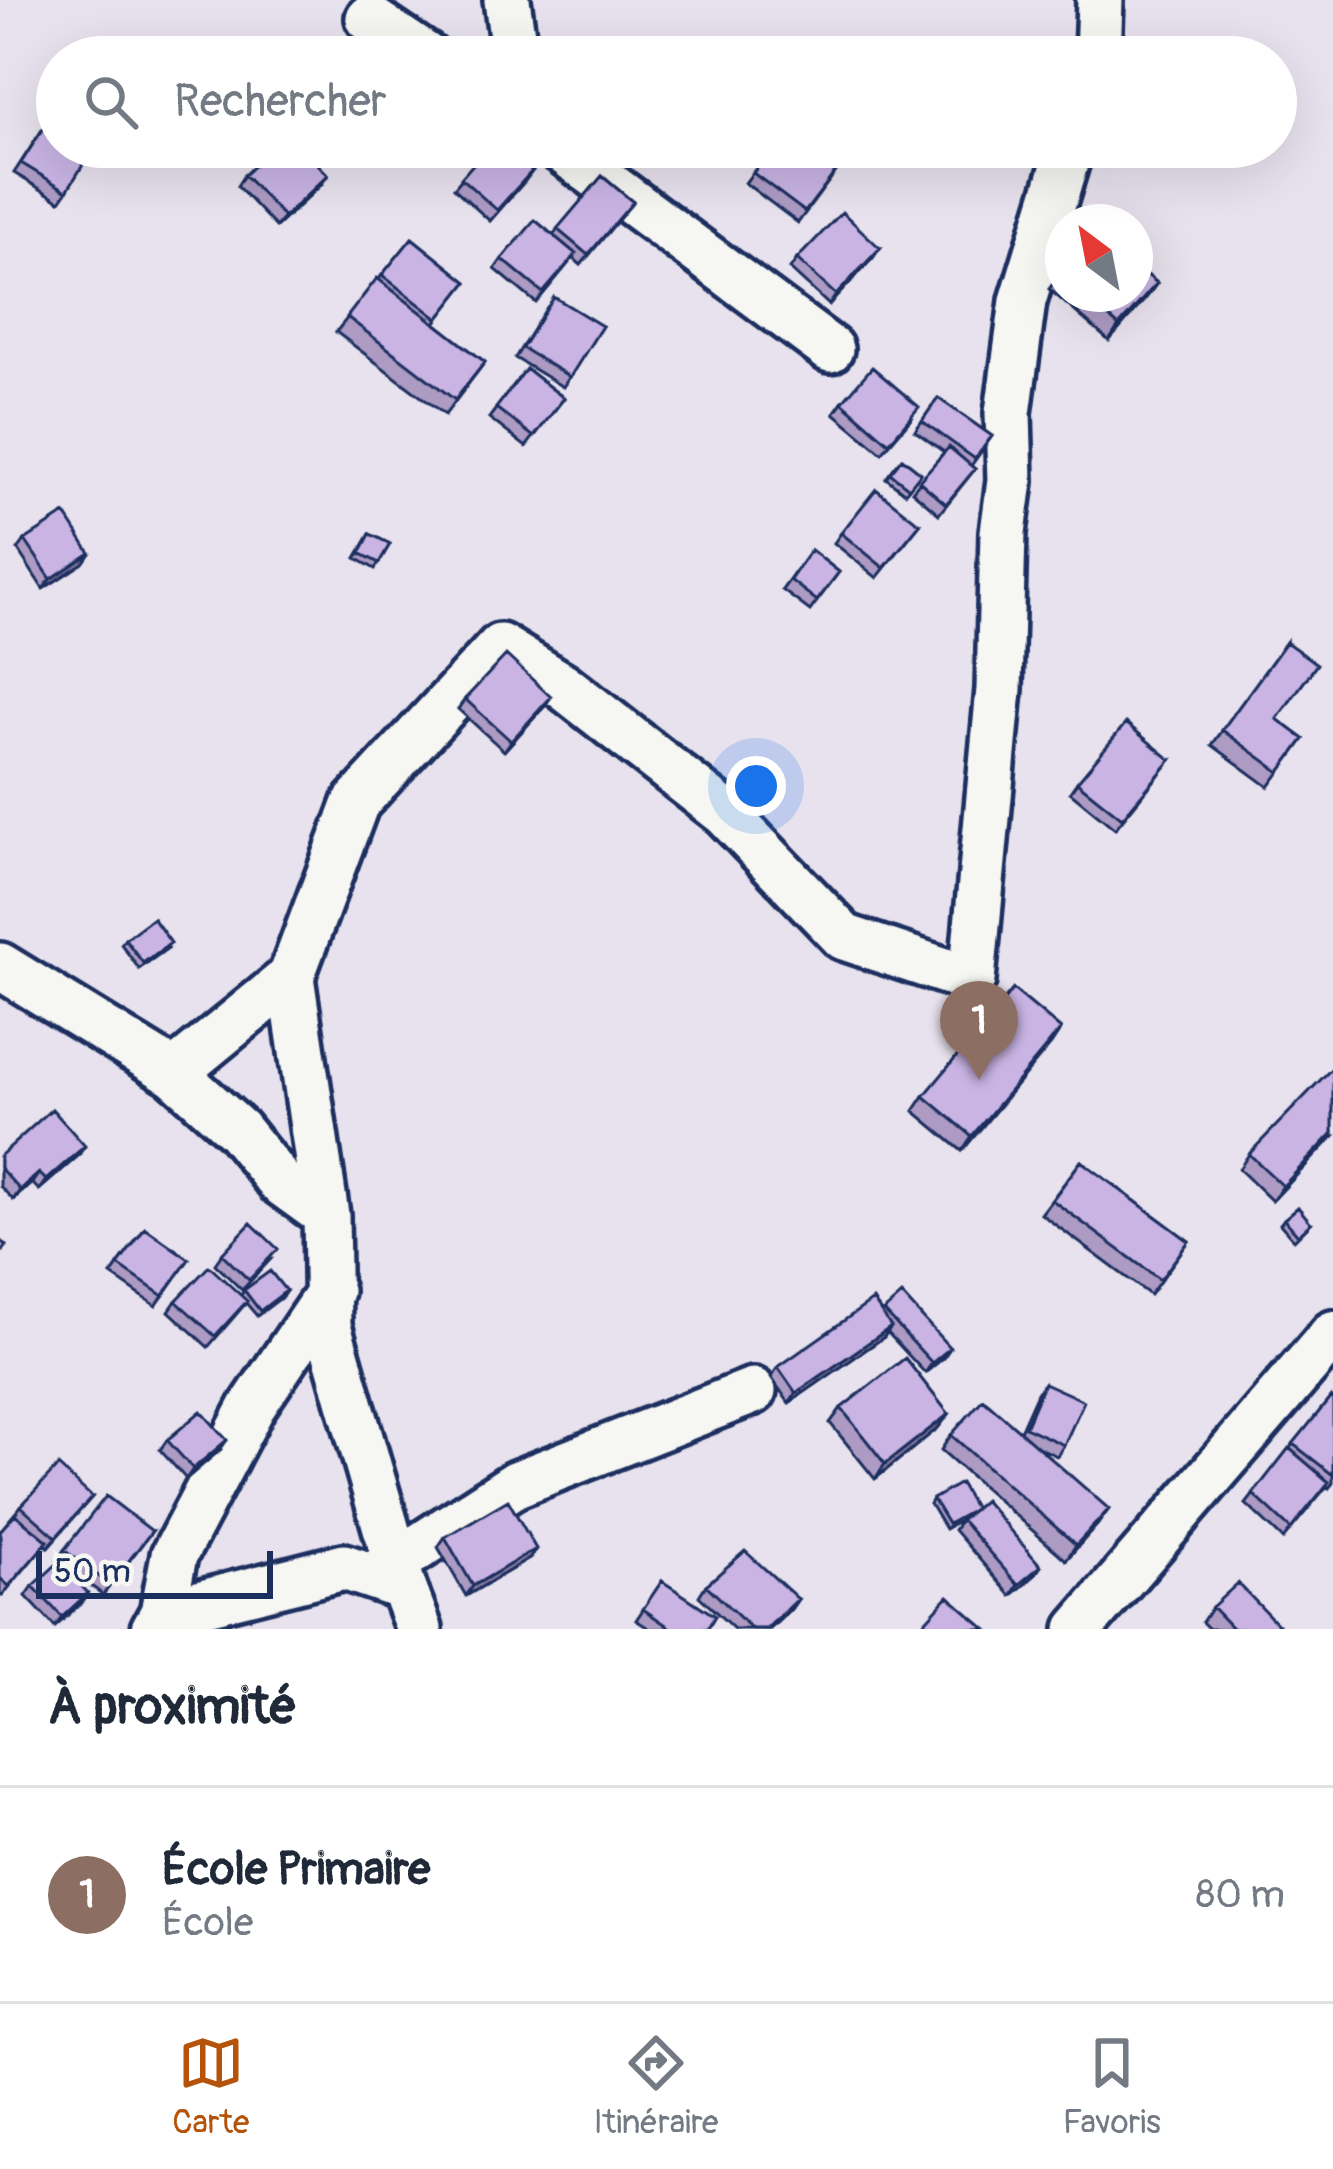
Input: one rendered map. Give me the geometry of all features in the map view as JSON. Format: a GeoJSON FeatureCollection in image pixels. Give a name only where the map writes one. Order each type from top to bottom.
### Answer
{"type":"FeatureCollection","features":[{"type":"Feature","properties":{"kind":"street"},"geometry":{"type":"LineString","coordinates":[[507,0],[512,36]]}},
{"type":"Feature","properties":{"kind":"street"},"geometry":{"type":"LineString","coordinates":[[1098,36],[1100,0]]}},
{"type":"Feature","properties":{"kind":"street"},"geometry":{"type":"LineString","coordinates":[[369,18],[396,36]]}},
{"type":"Feature","properties":{"kind":"street"},"geometry":{"type":"LineString","coordinates":[[586,168],[830,349]]}},
{"type":"Feature","properties":{"kind":"street"},"geometry":{"type":"LineString","coordinates":[[406,1593],[328,1326],[326,1215],[291,977],[356,802],[500,646],[563,686],[725,813],[844,937],[972,980],[999,688],[1003,532],[1010,481],[1008,413],[1023,301],[1064,168]]}},
{"type":"Feature","properties":{"kind":"street"},"geometry":{"type":"LineString","coordinates":[[0,966],[174,1073],[238,1130],[279,1181],[326,1215]]}},
{"type":"Feature","properties":{"kind":"street"},"geometry":{"type":"LineString","coordinates":[[174,1073],[291,977]]}},
{"type":"Feature","properties":{"kind":"street"},"geometry":{"type":"LineString","coordinates":[[330,1291],[276,1367],[206,1493],[174,1556],[158,1621],[344,1568],[406,1593]]}},
{"type":"Feature","properties":{"kind":"street"},"geometry":{"type":"LineString","coordinates":[[1079,1629],[1328,1353]]}},
{"type":"Feature","properties":{"kind":"street"},"geometry":{"type":"LineString","coordinates":[[406,1593],[516,1484],[753,1391]]}},
{"type":"Feature","properties":{"kind":"building"},"geometry":{"type":"Polygon","coordinates":[[[36,140],[36,168],[81,168],[67,191],[21,163],[36,140]]]}},
{"type":"Feature","properties":{"kind":"building"},"geometry":{"type":"Polygon","coordinates":[[[252,168],[322,168],[328,175],[284,217],[244,175],[252,168]]]}},
{"type":"Feature","properties":{"kind":"building"},"geometry":{"type":"Polygon","coordinates":[[[470,168],[532,171],[497,210],[461,178],[470,168]]]}},
{"type":"Feature","properties":{"kind":"building"},"geometry":{"type":"Polygon","coordinates":[[[757,168],[838,168],[805,212],[753,173],[757,168]]]}},
{"type":"Feature","properties":{"kind":"building"},"geometry":{"type":"Polygon","coordinates":[[[602,176],[633,202],[588,255],[557,229],[602,176]]]}},
{"type":"Feature","properties":{"kind":"building"},"geometry":{"type":"Polygon","coordinates":[[[842,212],[880,248],[836,295],[797,259],[842,212]]]}},
{"type":"Feature","properties":{"kind":"building"},"geometry":{"type":"Polygon","coordinates":[[[535,220],[576,254],[543,293],[502,259],[535,220]]]}},
{"type":"Feature","properties":{"kind":"building"},"geometry":{"type":"Polygon","coordinates":[[[412,238],[467,282],[438,319],[382,275],[412,238]]]}},
{"type":"Feature","properties":{"kind":"building"},"geometry":{"type":"Polygon","coordinates":[[[377,278],[485,362],[455,400],[347,317],[377,278]]]}},
{"type":"Feature","properties":{"kind":"building"},"geometry":{"type":"Polygon","coordinates":[[[554,297],[602,326],[570,377],[522,348],[554,297]]]}},
{"type":"Feature","properties":{"kind":"building"},"geometry":{"type":"Polygon","coordinates":[[[1103,312],[1131,312],[1119,326],[1103,312]]]}},
{"type":"Feature","properties":{"kind":"building"},"geometry":{"type":"Polygon","coordinates":[[[872,367],[919,407],[889,443],[842,402],[872,367]]]}},
{"type":"Feature","properties":{"kind":"building"},"geometry":{"type":"Polygon","coordinates":[[[526,369],[564,398],[534,437],[496,408],[526,369]]]}},
{"type":"Feature","properties":{"kind":"building"},"geometry":{"type":"Polygon","coordinates":[[[938,398],[992,436],[975,459],[922,421],[938,398]]]}},
{"type":"Feature","properties":{"kind":"building"},"geometry":{"type":"Polygon","coordinates":[[[949,447],[975,469],[946,504],[919,481],[949,447]]]}},
{"type":"Feature","properties":{"kind":"building"},"geometry":{"type":"Polygon","coordinates":[[[902,458],[921,473],[909,488],[890,473],[902,458]]]}},
{"type":"Feature","properties":{"kind":"building"},"geometry":{"type":"Polygon","coordinates":[[[876,489],[920,524],[884,568],[841,533],[876,489]]]}},
{"type":"Feature","properties":{"kind":"building"},"geometry":{"type":"Polygon","coordinates":[[[65,514],[90,553],[51,579],[25,540],[65,514]]]}},
{"type":"Feature","properties":{"kind":"building"},"geometry":{"type":"Polygon","coordinates":[[[370,534],[390,544],[379,563],[360,553],[370,534]]]}},
{"type":"Feature","properties":{"kind":"building"},"geometry":{"type":"Polygon","coordinates":[[[811,550],[839,572],[817,601],[790,580],[811,550]]]}},
{"type":"Feature","properties":{"kind":"building"},"geometry":{"type":"Polygon","coordinates":[[[1286,642],[1317,664],[1277,719],[1304,739],[1280,772],[1222,730],[1286,642]]]}},
{"type":"Feature","properties":{"kind":"building"},"geometry":{"type":"Polygon","coordinates":[[[506,655],[551,697],[511,741],[465,699],[506,655]]]}},
{"type":"Feature","properties":{"kind":"building"},"geometry":{"type":"Polygon","coordinates":[[[1126,723],[1171,760],[1122,818],[1077,782],[1126,723]]]}},
{"type":"Feature","properties":{"kind":"building"},"geometry":{"type":"Polygon","coordinates":[[[153,918],[171,943],[143,963],[125,939],[153,918]]]}},
{"type":"Feature","properties":{"kind":"building"},"geometry":{"type":"Polygon","coordinates":[[[1013,989],[1061,1029],[972,1136],[924,1096],[1013,989]]]}},
{"type":"Feature","properties":{"kind":"building"},"geometry":{"type":"Polygon","coordinates":[[[1333,1067],[1333,1133],[1283,1186],[1249,1154],[1333,1067]]]}},
{"type":"Feature","properties":{"kind":"building"},"geometry":{"type":"Polygon","coordinates":[[[52,1109],[85,1146],[46,1180],[39,1173],[20,1190],[0,1168],[0,1156],[52,1109]]]}},
{"type":"Feature","properties":{"kind":"building"},"geometry":{"type":"Polygon","coordinates":[[[1081,1161],[1189,1241],[1160,1280],[1052,1200],[1081,1161]]]}},
{"type":"Feature","properties":{"kind":"building"},"geometry":{"type":"Polygon","coordinates":[[[1298,1207],[1311,1223],[1298,1235],[1284,1219],[1298,1207]]]}},
{"type":"Feature","properties":{"kind":"building"},"geometry":{"type":"Polygon","coordinates":[[[251,1223],[278,1249],[249,1280],[222,1254],[251,1223]]]}},
{"type":"Feature","properties":{"kind":"building"},"geometry":{"type":"Polygon","coordinates":[[[145,1228],[189,1259],[163,1296],[118,1265],[145,1228]]]}},
{"type":"Feature","properties":{"kind":"building"},"geometry":{"type":"Polygon","coordinates":[[[209,1266],[247,1301],[215,1336],[176,1301],[209,1266]]]}},
{"type":"Feature","properties":{"kind":"building"},"geometry":{"type":"Polygon","coordinates":[[[270,1271],[286,1291],[260,1311],[244,1290],[270,1271]]]}},
{"type":"Feature","properties":{"kind":"building"},"geometry":{"type":"Polygon","coordinates":[[[902,1295],[950,1348],[932,1363],[884,1311],[902,1295]]]}},
{"type":"Feature","properties":{"kind":"building"},"geometry":{"type":"Polygon","coordinates":[[[873,1300],[891,1327],[796,1393],[778,1367],[873,1300]]]}},
{"type":"Feature","properties":{"kind":"building"},"geometry":{"type":"Polygon","coordinates":[[[905,1358],[949,1414],[885,1464],[841,1408],[905,1358]]]}},
{"type":"Feature","properties":{"kind":"building"},"geometry":{"type":"Polygon","coordinates":[[[1044,1383],[1084,1401],[1064,1445],[1025,1427],[1044,1383]]]}},
{"type":"Feature","properties":{"kind":"building"},"geometry":{"type":"Polygon","coordinates":[[[983,1399],[1109,1509],[1076,1545],[951,1435],[983,1399]]]}},
{"type":"Feature","properties":{"kind":"building"},"geometry":{"type":"Polygon","coordinates":[[[1333,1399],[1333,1475],[1293,1444],[1333,1399]]]}},
{"type":"Feature","properties":{"kind":"building"},"geometry":{"type":"Polygon","coordinates":[[[201,1411],[227,1440],[193,1469],[167,1440],[201,1411]]]}},
{"type":"Feature","properties":{"kind":"building"},"geometry":{"type":"Polygon","coordinates":[[[1289,1448],[1329,1482],[1291,1529],[1253,1494],[1289,1448]]]}},
{"type":"Feature","properties":{"kind":"building"},"geometry":{"type":"Polygon","coordinates":[[[58,1466],[92,1497],[56,1537],[21,1506],[58,1466]]]}},
{"type":"Feature","properties":{"kind":"building"},"geometry":{"type":"Polygon","coordinates":[[[960,1483],[975,1509],[948,1524],[933,1499],[960,1483]]]}},
{"type":"Feature","properties":{"kind":"building"},"geometry":{"type":"Polygon","coordinates":[[[106,1496],[152,1531],[110,1585],[64,1550],[106,1496]]]}},
{"type":"Feature","properties":{"kind":"building"},"geometry":{"type":"Polygon","coordinates":[[[508,1500],[536,1549],[473,1586],[445,1537],[508,1500]]]}},
{"type":"Feature","properties":{"kind":"building"},"geometry":{"type":"Polygon","coordinates":[[[984,1500],[1041,1566],[1018,1585],[961,1520],[984,1500]]]}},
{"type":"Feature","properties":{"kind":"building"},"geometry":{"type":"Polygon","coordinates":[[[15,1514],[48,1541],[9,1586],[0,1578],[0,1531],[15,1514]]]}},
{"type":"Feature","properties":{"kind":"building"},"geometry":{"type":"Polygon","coordinates":[[[745,1551],[798,1599],[766,1629],[752,1629],[706,1585],[745,1551]]]}},
{"type":"Feature","properties":{"kind":"building"},"geometry":{"type":"Polygon","coordinates":[[[59,1562],[88,1593],[62,1617],[33,1586],[59,1562]]]}},
{"type":"Feature","properties":{"kind":"building"},"geometry":{"type":"Polygon","coordinates":[[[662,1581],[715,1616],[707,1629],[672,1629],[643,1609],[662,1581]]]}},
{"type":"Feature","properties":{"kind":"building"},"geometry":{"type":"Polygon","coordinates":[[[1238,1583],[1282,1629],[1233,1629],[1212,1607],[1238,1583]]]}},
{"type":"Feature","properties":{"kind":"building"},"geometry":{"type":"Polygon","coordinates":[[[948,1596],[986,1629],[918,1629],[948,1596]]]}},
{"type":"Feature","properties":{"kind":"place","name":"École Primaire"},"geometry":{"type":"Point","coordinates":[979,1080]}}]}
